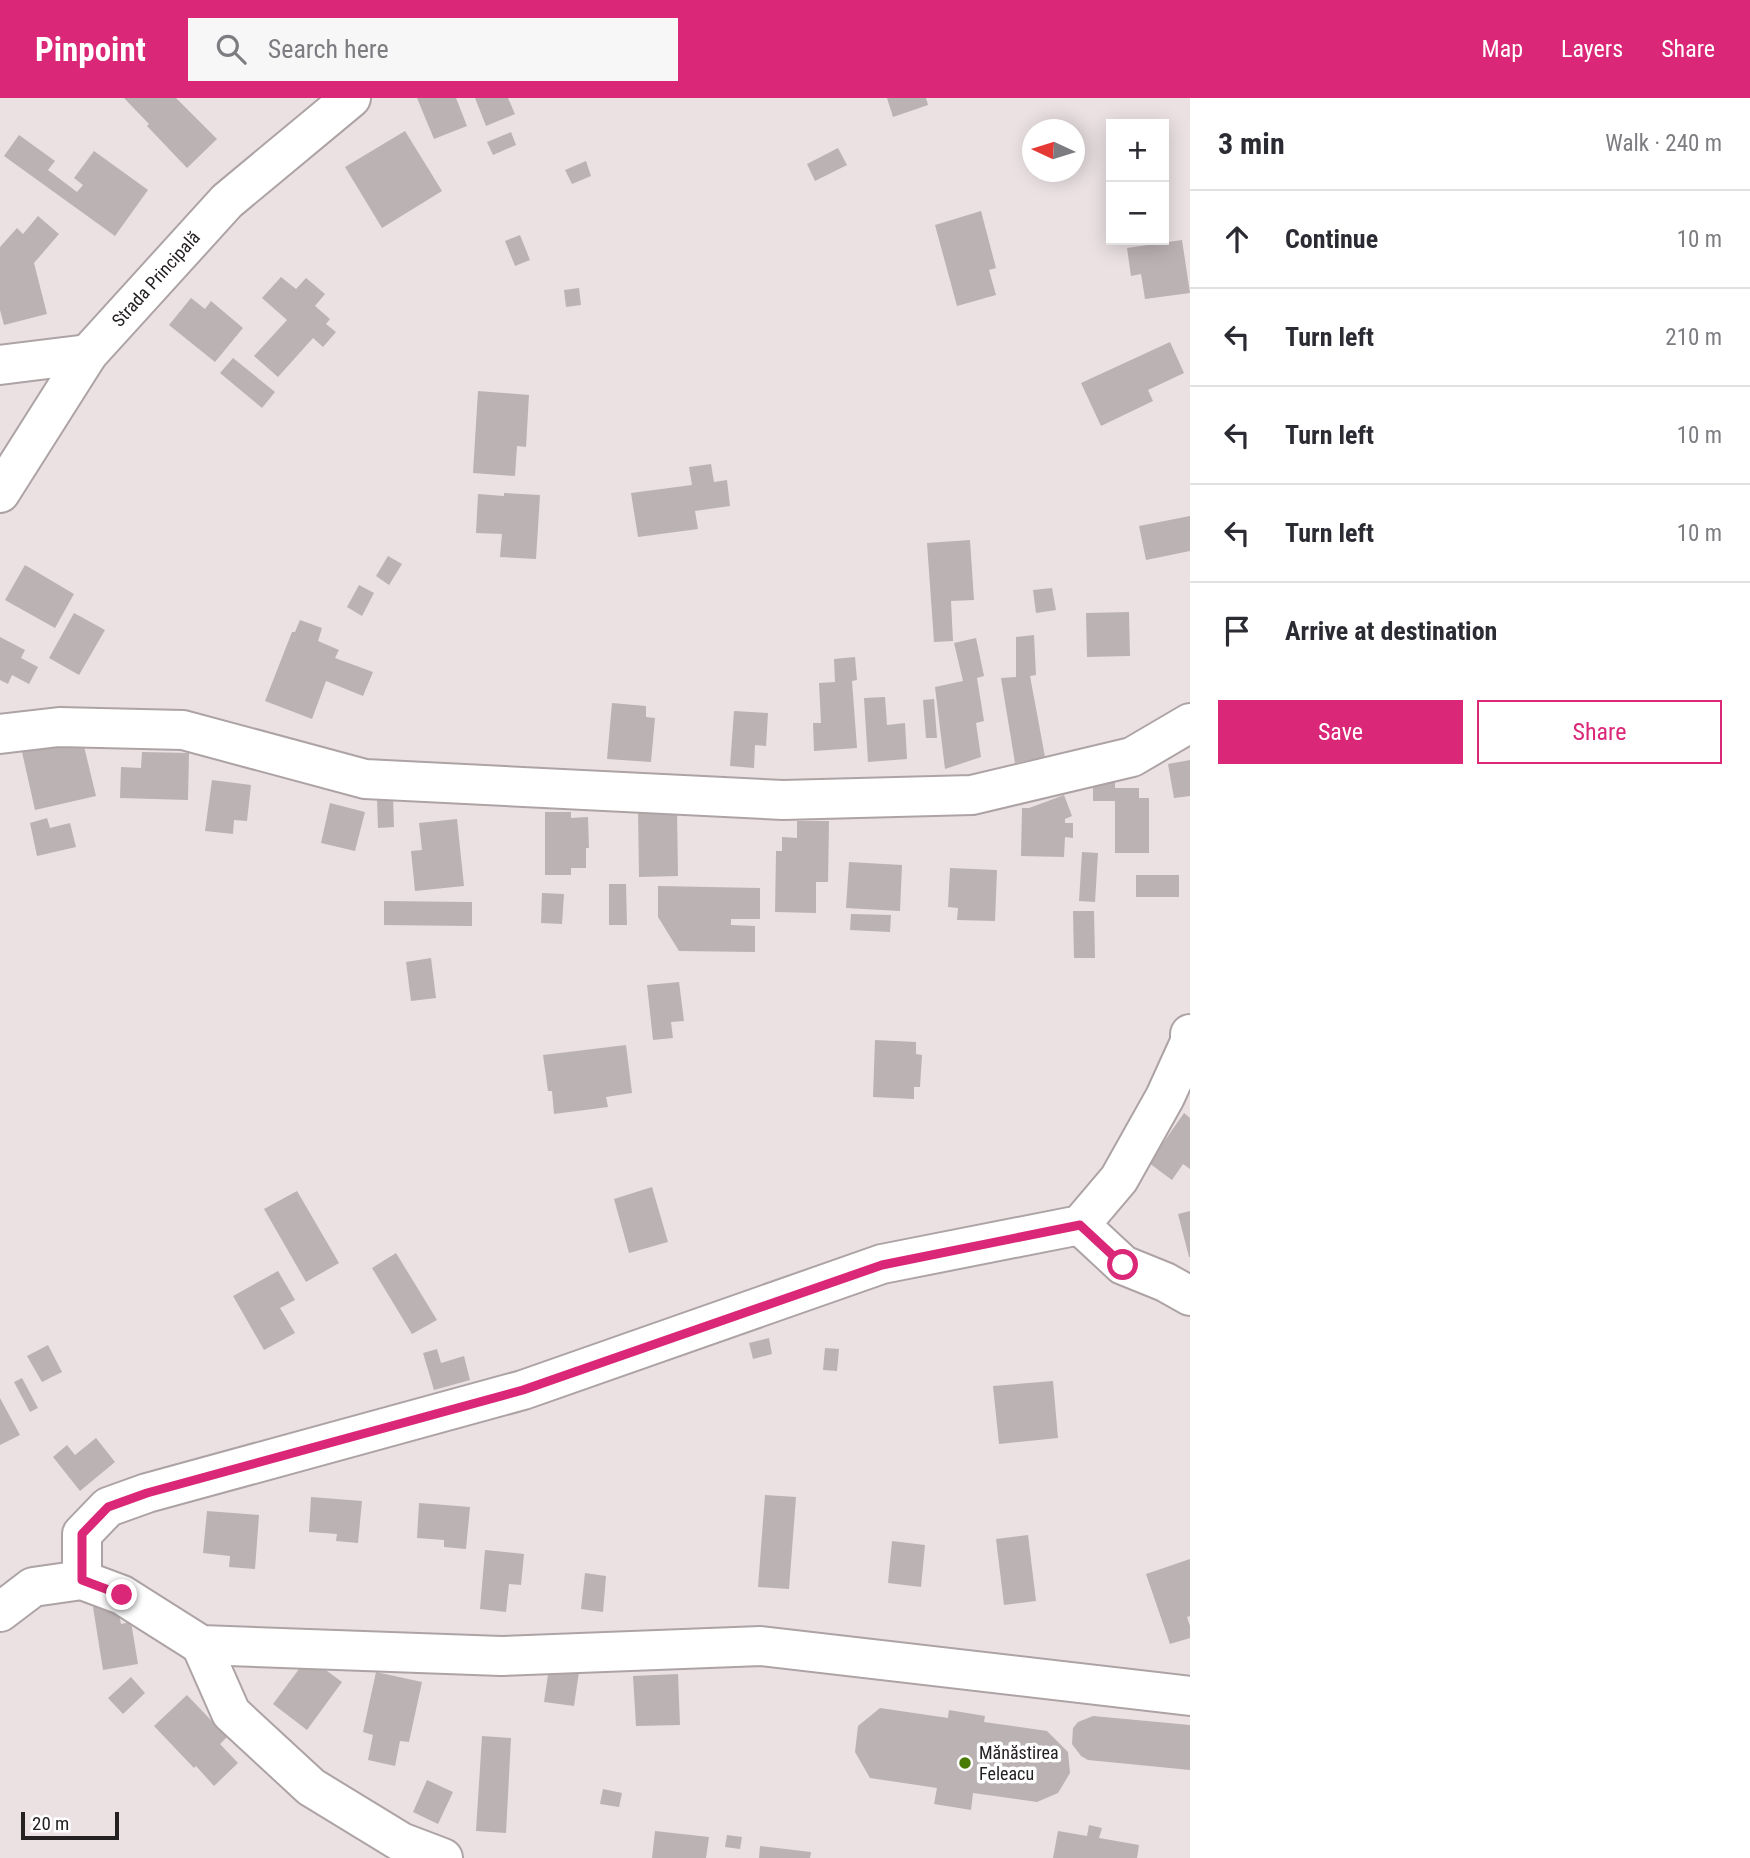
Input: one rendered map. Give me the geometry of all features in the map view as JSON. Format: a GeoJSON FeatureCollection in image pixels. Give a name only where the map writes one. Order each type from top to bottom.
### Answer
{"type":"FeatureCollection","features":[{"type":"Feature","properties":{"kind":"street","name":"Strada Principală"},"geometry":{"type":"LineString","coordinates":[[0,493],[88,354],[227,201],[351,98]]}},
{"type":"Feature","properties":{"kind":"street"},"geometry":{"type":"LineString","coordinates":[[0,365],[88,354]]}},
{"type":"Feature","properties":{"kind":"street"},"geometry":{"type":"LineString","coordinates":[[0,734],[59,727],[183,730],[365,779],[783,800],[972,795],[1132,757],[1190,723]]}},
{"type":"Feature","properties":{"kind":"street"},"geometry":{"type":"LineString","coordinates":[[82,1580],[82,1534],[108,1507],[147,1493],[523,1390],[882,1265],[1080,1225],[1119,1179],[1165,1097],[1190,1042],[1190,1034]]}},
{"type":"Feature","properties":{"kind":"street"},"geometry":{"type":"LineString","coordinates":[[1080,1225],[1123,1265],[1165,1282],[1190,1296]]}},
{"type":"Feature","properties":{"kind":"street"},"geometry":{"type":"LineString","coordinates":[[0,1612],[33,1587],[82,1580],[122,1595],[201,1645],[500,1656],[761,1646],[1190,1696]]}},
{"type":"Feature","properties":{"kind":"street"},"geometry":{"type":"LineString","coordinates":[[201,1645],[231,1713],[311,1787],[401,1842],[443,1858]]}},
{"type":"Feature","properties":{"kind":"building"},"geometry":{"type":"Polygon","coordinates":[[[124,98],[176,98],[217,139],[187,168],[124,98]]]}},
{"type":"Feature","properties":{"kind":"building"},"geometry":{"type":"Polygon","coordinates":[[[417,98],[456,98],[467,126],[434,139],[417,98]]]}},
{"type":"Feature","properties":{"kind":"building"},"geometry":{"type":"Polygon","coordinates":[[[475,98],[508,98],[515,114],[486,126],[475,98]]]}},
{"type":"Feature","properties":{"kind":"building"},"geometry":{"type":"Polygon","coordinates":[[[887,98],[926,98],[928,105],[893,117],[887,98]]]}},
{"type":"Feature","properties":{"kind":"building"},"geometry":{"type":"Polygon","coordinates":[[[405,131],[442,191],[382,228],[345,167],[405,131]]]}},
{"type":"Feature","properties":{"kind":"building"},"geometry":{"type":"Polygon","coordinates":[[[511,132],[516,145],[493,155],[487,142],[511,132]]]}},
{"type":"Feature","properties":{"kind":"building"},"geometry":{"type":"Polygon","coordinates":[[[19,135],[55,161],[48,170],[77,192],[83,185],[74,178],[94,151],[148,190],[115,236],[4,156],[19,135]]]}},
{"type":"Feature","properties":{"kind":"building"},"geometry":{"type":"Polygon","coordinates":[[[838,148],[847,165],[815,181],[807,164],[838,148]]]}},
{"type":"Feature","properties":{"kind":"building"},"geometry":{"type":"Polygon","coordinates":[[[586,161],[591,176],[572,184],[565,170],[586,161]]]}},
{"type":"Feature","properties":{"kind":"building"},"geometry":{"type":"Polygon","coordinates":[[[981,211],[996,268],[989,270],[996,295],[957,306],[935,225],[981,211]]]}},
{"type":"Feature","properties":{"kind":"building"},"geometry":{"type":"Polygon","coordinates":[[[38,216],[59,234],[34,263],[47,314],[4,325],[0,310],[0,247],[17,228],[23,234],[38,216]]]}},
{"type":"Feature","properties":{"kind":"building"},"geometry":{"type":"Polygon","coordinates":[[[520,235],[530,260],[515,266],[505,241],[520,235]]]}},
{"type":"Feature","properties":{"kind":"building"},"geometry":{"type":"Polygon","coordinates":[[[1182,240],[1190,293],[1145,299],[1141,274],[1131,276],[1127,248],[1169,245],[1169,242],[1182,240]]]}},
{"type":"Feature","properties":{"kind":"building"},"geometry":{"type":"Polygon","coordinates":[[[281,277],[296,289],[306,278],[325,294],[315,306],[330,319],[326,324],[336,332],[323,347],[313,338],[278,377],[254,356],[287,320],[262,298],[281,277]]]}},
{"type":"Feature","properties":{"kind":"building"},"geometry":{"type":"Polygon","coordinates":[[[579,288],[581,305],[566,307],[564,290],[579,288]]]}},
{"type":"Feature","properties":{"kind":"building"},"geometry":{"type":"Polygon","coordinates":[[[191,298],[205,309],[211,301],[243,328],[215,362],[169,325],[191,298]]]}},
{"type":"Feature","properties":{"kind":"building"},"geometry":{"type":"Polygon","coordinates":[[[1170,342],[1184,373],[1148,390],[1153,401],[1101,426],[1081,383],[1170,342]]]}},
{"type":"Feature","properties":{"kind":"building"},"geometry":{"type":"Polygon","coordinates":[[[233,358],[275,392],[262,408],[220,373],[233,358]]]}},
{"type":"Feature","properties":{"kind":"building"},"geometry":{"type":"Polygon","coordinates":[[[478,391],[529,395],[526,447],[517,446],[515,476],[473,473],[478,391]]]}},
{"type":"Feature","properties":{"kind":"building"},"geometry":{"type":"Polygon","coordinates":[[[711,464],[714,482],[727,480],[730,506],[695,511],[698,529],[638,537],[631,493],[692,485],[689,467],[711,464]]]}},
{"type":"Feature","properties":{"kind":"building"},"geometry":{"type":"Polygon","coordinates":[[[504,493],[540,495],[536,559],[500,557],[502,534],[476,533],[478,494],[504,496],[504,493]]]}},
{"type":"Feature","properties":{"kind":"building"},"geometry":{"type":"Polygon","coordinates":[[[1190,516],[1190,551],[1146,560],[1139,526],[1190,516]]]}},
{"type":"Feature","properties":{"kind":"building"},"geometry":{"type":"Polygon","coordinates":[[[970,540],[974,600],[951,601],[953,641],[934,642],[927,543],[970,540]]]}},
{"type":"Feature","properties":{"kind":"building"},"geometry":{"type":"Polygon","coordinates":[[[388,556],[402,564],[389,585],[376,576],[388,556]]]}},
{"type":"Feature","properties":{"kind":"building"},"geometry":{"type":"Polygon","coordinates":[[[25,565],[74,594],[55,628],[5,600],[25,565]]]}},
{"type":"Feature","properties":{"kind":"building"},"geometry":{"type":"Polygon","coordinates":[[[359,585],[374,593],[362,616],[347,607],[359,585]]]}},
{"type":"Feature","properties":{"kind":"building"},"geometry":{"type":"Polygon","coordinates":[[[1052,588],[1056,610],[1036,613],[1033,590],[1052,588]]]}},
{"type":"Feature","properties":{"kind":"building"},"geometry":{"type":"Polygon","coordinates":[[[1129,612],[1130,656],[1087,657],[1086,613],[1129,612]]]}},
{"type":"Feature","properties":{"kind":"building"},"geometry":{"type":"Polygon","coordinates":[[[74,613],[105,630],[79,675],[49,658],[74,613]]]}},
{"type":"Feature","properties":{"kind":"building"},"geometry":{"type":"Polygon","coordinates":[[[300,620],[322,628],[318,641],[339,650],[335,658],[373,672],[363,696],[326,681],[312,719],[265,701],[292,632],[295,632],[300,620]]]}},
{"type":"Feature","properties":{"kind":"building"},"geometry":{"type":"Polygon","coordinates":[[[1034,635],[1036,675],[1030,676],[1045,757],[1015,763],[1001,678],[1016,677],[1016,637],[1034,635]]]}},
{"type":"Feature","properties":{"kind":"building"},"geometry":{"type":"Polygon","coordinates":[[[0,637],[25,650],[21,658],[38,667],[29,684],[12,675],[8,684],[0,680],[0,637]]]}},
{"type":"Feature","properties":{"kind":"building"},"geometry":{"type":"Polygon","coordinates":[[[976,638],[984,676],[977,678],[984,721],[976,723],[981,757],[945,769],[935,687],[963,681],[954,643],[976,638]]]}},
{"type":"Feature","properties":{"kind":"building"},"geometry":{"type":"Polygon","coordinates":[[[855,657],[857,680],[852,681],[857,748],[814,751],[813,723],[821,723],[819,683],[835,682],[834,659],[855,657]]]}},
{"type":"Feature","properties":{"kind":"building"},"geometry":{"type":"Polygon","coordinates":[[[885,697],[887,725],[905,723],[907,759],[868,762],[864,698],[885,697]]]}},
{"type":"Feature","properties":{"kind":"building"},"geometry":{"type":"Polygon","coordinates":[[[934,699],[937,738],[926,738],[923,700],[934,699]]]}},
{"type":"Feature","properties":{"kind":"building"},"geometry":{"type":"Polygon","coordinates":[[[612,703],[646,706],[646,717],[655,718],[651,762],[607,759],[612,703]]]}},
{"type":"Feature","properties":{"kind":"building"},"geometry":{"type":"Polygon","coordinates":[[[734,711],[768,713],[766,746],[755,745],[754,768],[730,766],[734,711]]]}},
{"type":"Feature","properties":{"kind":"building"},"geometry":{"type":"Polygon","coordinates":[[[82,738],[96,796],[35,810],[22,752],[82,738]]]}},
{"type":"Feature","properties":{"kind":"building"},"geometry":{"type":"Polygon","coordinates":[[[142,752],[189,753],[188,800],[120,798],[121,767],[141,768],[142,752]]]}},
{"type":"Feature","properties":{"kind":"building"},"geometry":{"type":"Polygon","coordinates":[[[1190,760],[1190,796],[1174,798],[1168,764],[1190,760]]]}},
{"type":"Feature","properties":{"kind":"building"},"geometry":{"type":"Polygon","coordinates":[[[212,780],[251,785],[247,821],[234,820],[233,834],[205,831],[212,780]]]}},
{"type":"Feature","properties":{"kind":"building"},"geometry":{"type":"Polygon","coordinates":[[[1093,781],[1115,781],[1115,788],[1139,788],[1139,798],[1149,798],[1149,853],[1115,853],[1115,801],[1093,801],[1093,781]]]}},
{"type":"Feature","properties":{"kind":"building"},"geometry":{"type":"Polygon","coordinates":[[[1064,795],[1072,816],[1065,819],[1065,823],[1073,823],[1073,838],[1065,837],[1064,857],[1021,856],[1022,808],[1064,795]]]}},
{"type":"Feature","properties":{"kind":"building"},"geometry":{"type":"Polygon","coordinates":[[[393,797],[394,827],[378,828],[377,798],[393,797]]]}},
{"type":"Feature","properties":{"kind":"building"},"geometry":{"type":"Polygon","coordinates":[[[330,803],[365,812],[355,851],[321,843],[330,803]]]}},
{"type":"Feature","properties":{"kind":"building"},"geometry":{"type":"Polygon","coordinates":[[[677,808],[678,876],[639,877],[638,809],[677,808]]]}},
{"type":"Feature","properties":{"kind":"building"},"geometry":{"type":"Polygon","coordinates":[[[545,812],[571,812],[571,818],[588,817],[589,848],[586,848],[586,868],[571,868],[571,875],[545,875],[545,812]]]}},
{"type":"Feature","properties":{"kind":"building"},"geometry":{"type":"Polygon","coordinates":[[[47,818],[50,828],[70,823],[76,847],[37,856],[30,823],[47,818]]]}},
{"type":"Feature","properties":{"kind":"building"},"geometry":{"type":"Polygon","coordinates":[[[457,819],[464,886],[415,891],[411,851],[422,850],[419,823],[457,819]]]}},
{"type":"Feature","properties":{"kind":"building"},"geometry":{"type":"Polygon","coordinates":[[[797,821],[829,821],[828,882],[816,882],[816,913],[775,912],[776,851],[782,851],[782,837],[797,838],[797,821]]]}},
{"type":"Feature","properties":{"kind":"building"},"geometry":{"type":"Polygon","coordinates":[[[1082,852],[1098,853],[1095,902],[1079,901],[1082,852]]]}},
{"type":"Feature","properties":{"kind":"building"},"geometry":{"type":"Polygon","coordinates":[[[849,862],[902,865],[900,911],[846,908],[849,862]]]}},
{"type":"Feature","properties":{"kind":"building"},"geometry":{"type":"Polygon","coordinates":[[[950,868],[997,870],[995,921],[957,920],[958,908],[948,907],[950,868]]]}},
{"type":"Feature","properties":{"kind":"building"},"geometry":{"type":"Polygon","coordinates":[[[1136,875],[1179,875],[1179,897],[1136,897],[1136,875]]]}},
{"type":"Feature","properties":{"kind":"building"},"geometry":{"type":"Polygon","coordinates":[[[609,884],[626,884],[627,925],[609,925],[609,884]]]}},
{"type":"Feature","properties":{"kind":"building"},"geometry":{"type":"Polygon","coordinates":[[[658,886],[760,888],[760,919],[731,919],[731,925],[755,926],[755,952],[679,951],[658,917],[658,886]]]}},
{"type":"Feature","properties":{"kind":"building"},"geometry":{"type":"Polygon","coordinates":[[[542,893],[564,894],[562,924],[541,923],[542,893]]]}},
{"type":"Feature","properties":{"kind":"building"},"geometry":{"type":"Polygon","coordinates":[[[384,901],[472,902],[472,926],[384,925],[384,901]]]}},
{"type":"Feature","properties":{"kind":"building"},"geometry":{"type":"Polygon","coordinates":[[[1073,911],[1094,911],[1095,958],[1074,958],[1073,911]]]}},
{"type":"Feature","properties":{"kind":"building"},"geometry":{"type":"Polygon","coordinates":[[[851,914],[891,915],[890,932],[850,930],[851,914]]]}},
{"type":"Feature","properties":{"kind":"building"},"geometry":{"type":"Polygon","coordinates":[[[431,958],[436,998],[411,1001],[406,962],[431,958]]]}},
{"type":"Feature","properties":{"kind":"building"},"geometry":{"type":"Polygon","coordinates":[[[679,982],[684,1021],[671,1022],[673,1038],[653,1040],[647,985],[679,982]]]}},
{"type":"Feature","properties":{"kind":"building"},"geometry":{"type":"Polygon","coordinates":[[[875,1040],[916,1042],[916,1054],[922,1055],[920,1087],[914,1087],[914,1099],[873,1097],[875,1040]]]}},
{"type":"Feature","properties":{"kind":"building"},"geometry":{"type":"Polygon","coordinates":[[[626,1045],[632,1093],[606,1097],[608,1107],[554,1114],[552,1091],[548,1091],[543,1055],[626,1045]]]}},
{"type":"Feature","properties":{"kind":"building"},"geometry":{"type":"Polygon","coordinates":[[[1184,1113],[1190,1118],[1190,1169],[1183,1164],[1172,1180],[1149,1163],[1184,1113]]]}},
{"type":"Feature","properties":{"kind":"building"},"geometry":{"type":"Polygon","coordinates":[[[652,1187],[668,1242],[629,1253],[614,1199],[652,1187]]]}},
{"type":"Feature","properties":{"kind":"building"},"geometry":{"type":"Polygon","coordinates":[[[297,1191],[339,1263],[306,1282],[264,1209],[297,1191]]]}},
{"type":"Feature","properties":{"kind":"building"},"geometry":{"type":"Polygon","coordinates":[[[1190,1211],[1190,1257],[1189,1257],[1178,1214],[1190,1211]]]}},
{"type":"Feature","properties":{"kind":"building"},"geometry":{"type":"Polygon","coordinates":[[[396,1253],[437,1320],[412,1334],[372,1268],[396,1253]]]}},
{"type":"Feature","properties":{"kind":"building"},"geometry":{"type":"Polygon","coordinates":[[[278,1271],[295,1300],[280,1308],[295,1333],[264,1350],[233,1296],[278,1271]]]}},
{"type":"Feature","properties":{"kind":"building"},"geometry":{"type":"Polygon","coordinates":[[[769,1338],[772,1354],[753,1359],[749,1343],[769,1338]]]}},
{"type":"Feature","properties":{"kind":"building"},"geometry":{"type":"Polygon","coordinates":[[[48,1345],[62,1372],[42,1382],[27,1356],[48,1345]]]}},
{"type":"Feature","properties":{"kind":"building"},"geometry":{"type":"Polygon","coordinates":[[[825,1348],[839,1349],[837,1371],[823,1370],[825,1348]]]}},
{"type":"Feature","properties":{"kind":"building"},"geometry":{"type":"Polygon","coordinates":[[[437,1349],[441,1363],[464,1356],[470,1380],[434,1390],[423,1353],[437,1349]]]}},
{"type":"Feature","properties":{"kind":"building"},"geometry":{"type":"Polygon","coordinates":[[[22,1378],[38,1408],[30,1412],[14,1382],[22,1378]]]}},
{"type":"Feature","properties":{"kind":"building"},"geometry":{"type":"Polygon","coordinates":[[[1053,1381],[1058,1438],[999,1444],[993,1386],[1053,1381]]]}},
{"type":"Feature","properties":{"kind":"building"},"geometry":{"type":"Polygon","coordinates":[[[0,1398],[20,1435],[0,1445],[0,1398]]]}},
{"type":"Feature","properties":{"kind":"building"},"geometry":{"type":"Polygon","coordinates":[[[96,1438],[115,1462],[80,1491],[53,1457],[67,1445],[75,1455],[96,1438]]]}},
{"type":"Feature","properties":{"kind":"building"},"geometry":{"type":"Polygon","coordinates":[[[765,1495],[796,1497],[789,1589],[758,1587],[765,1495]]]}},
{"type":"Feature","properties":{"kind":"building"},"geometry":{"type":"Polygon","coordinates":[[[311,1497],[362,1501],[358,1543],[336,1541],[337,1534],[309,1532],[311,1497]]]}},
{"type":"Feature","properties":{"kind":"building"},"geometry":{"type":"Polygon","coordinates":[[[419,1503],[470,1507],[466,1549],[444,1547],[444,1540],[417,1538],[419,1503]]]}},
{"type":"Feature","properties":{"kind":"building"},"geometry":{"type":"Polygon","coordinates":[[[207,1511],[259,1515],[255,1569],[229,1567],[230,1556],[203,1553],[207,1511]]]}},
{"type":"Feature","properties":{"kind":"building"},"geometry":{"type":"Polygon","coordinates":[[[1028,1535],[1036,1601],[1004,1605],[996,1539],[1028,1535]]]}},
{"type":"Feature","properties":{"kind":"building"},"geometry":{"type":"Polygon","coordinates":[[[892,1541],[925,1545],[921,1587],[888,1583],[892,1541]]]}},
{"type":"Feature","properties":{"kind":"building"},"geometry":{"type":"Polygon","coordinates":[[[485,1550],[524,1554],[521,1585],[509,1584],[506,1612],[480,1609],[485,1550]]]}},
{"type":"Feature","properties":{"kind":"building"},"geometry":{"type":"Polygon","coordinates":[[[1190,1559],[1190,1616],[1187,1617],[1190,1638],[1170,1644],[1146,1574],[1190,1559]]]}},
{"type":"Feature","properties":{"kind":"building"},"geometry":{"type":"Polygon","coordinates":[[[585,1573],[606,1576],[603,1612],[581,1609],[585,1573]]]}},
{"type":"Feature","properties":{"kind":"building"},"geometry":{"type":"Polygon","coordinates":[[[117,1603],[121,1624],[131,1622],[138,1664],[103,1670],[93,1607],[117,1603]]]}},
{"type":"Feature","properties":{"kind":"building"},"geometry":{"type":"Polygon","coordinates":[[[308,1657],[342,1682],[307,1730],[273,1704],[308,1657]]]}},
{"type":"Feature","properties":{"kind":"building"},"geometry":{"type":"Polygon","coordinates":[[[549,1668],[579,1672],[574,1706],[544,1702],[549,1668]]]}},
{"type":"Feature","properties":{"kind":"building"},"geometry":{"type":"Polygon","coordinates":[[[376,1672],[422,1682],[409,1742],[400,1741],[395,1766],[368,1760],[373,1735],[363,1732],[376,1672]]]}},
{"type":"Feature","properties":{"kind":"building"},"geometry":{"type":"Polygon","coordinates":[[[678,1674],[680,1725],[636,1726],[633,1676],[678,1674]]]}},
{"type":"Feature","properties":{"kind":"building"},"geometry":{"type":"Polygon","coordinates":[[[131,1677],[145,1693],[123,1714],[108,1698],[131,1677]]]}},
{"type":"Feature","properties":{"kind":"building"},"geometry":{"type":"Polygon","coordinates":[[[187,1695],[227,1737],[220,1744],[238,1763],[214,1786],[154,1726],[187,1695]]]}},
{"type":"Feature","properties":{"kind":"building","name":"Mănăstirea Feleacu"},"geometry":{"type":"Polygon","coordinates":[[[880,1708],[948,1718],[949,1710],[985,1716],[984,1722],[1047,1731],[1068,1752],[1070,1773],[1058,1793],[1037,1802],[973,1793],[971,1810],[934,1804],[937,1788],[870,1778],[855,1752],[858,1726],[880,1708]]]}},
{"type":"Feature","properties":{"kind":"building"},"geometry":{"type":"Polygon","coordinates":[[[1093,1716],[1190,1725],[1190,1770],[1088,1760],[1081,1756],[1072,1744],[1073,1728],[1078,1722],[1093,1716]]]}},
{"type":"Feature","properties":{"kind":"building"},"geometry":{"type":"Polygon","coordinates":[[[482,1736],[511,1738],[506,1833],[476,1831],[482,1736]]]}},
{"type":"Feature","properties":{"kind":"building"},"geometry":{"type":"Polygon","coordinates":[[[427,1780],[453,1792],[438,1824],[413,1812],[427,1780]]]}},
{"type":"Feature","properties":{"kind":"building"},"geometry":{"type":"Polygon","coordinates":[[[603,1789],[622,1793],[619,1807],[600,1804],[603,1789]]]}},
{"type":"Feature","properties":{"kind":"building"},"geometry":{"type":"Polygon","coordinates":[[[1089,1825],[1102,1828],[1099,1838],[1139,1845],[1137,1858],[1053,1858],[1058,1831],[1087,1836],[1089,1825]]]}},
{"type":"Feature","properties":{"kind":"building"},"geometry":{"type":"Polygon","coordinates":[[[655,1831],[709,1837],[706,1858],[652,1858],[655,1831]]]}},
{"type":"Feature","properties":{"kind":"building"},"geometry":{"type":"Polygon","coordinates":[[[727,1835],[742,1837],[740,1849],[725,1847],[727,1835]]]}},
{"type":"Feature","properties":{"kind":"building"},"geometry":{"type":"Polygon","coordinates":[[[760,1846],[811,1852],[810,1858],[759,1858],[760,1846]]]}},
{"type":"Feature","properties":{"kind":"place","name":"Mănăstirea Feleacu"},"geometry":{"type":"Point","coordinates":[965,1763]}},
{"type":"Feature","properties":{"kind":"route"},"geometry":{"type":"LineString","coordinates":[[122,1595],[82,1580],[82,1534],[108,1507],[147,1493],[523,1390],[882,1265],[1080,1225],[1123,1265]]}}]}
